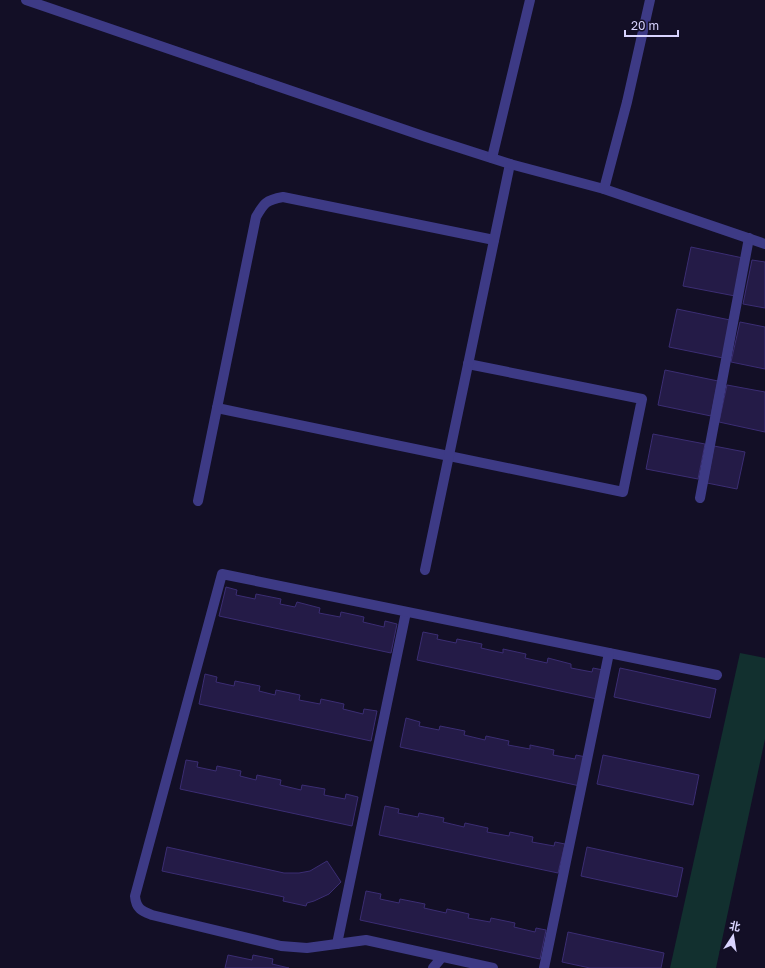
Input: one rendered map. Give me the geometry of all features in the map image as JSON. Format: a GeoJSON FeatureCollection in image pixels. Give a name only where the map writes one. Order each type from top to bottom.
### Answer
{"type":"FeatureCollection","features":[{"type":"Feature","properties":{"kind":"street"},"geometry":{"type":"LineString","coordinates":[[26,0],[426,137],[510,164],[604,189],[765,244]]}},
{"type":"Feature","properties":{"kind":"street"},"geometry":{"type":"LineString","coordinates":[[492,158],[530,0]]}},
{"type":"Feature","properties":{"kind":"street"},"geometry":{"type":"LineString","coordinates":[[604,189],[627,102],[650,0]]}},
{"type":"Feature","properties":{"kind":"street"},"geometry":{"type":"LineString","coordinates":[[425,570],[510,164]]}},
{"type":"Feature","properties":{"kind":"street"},"geometry":{"type":"LineString","coordinates":[[198,501],[256,217],[263,205],[273,199],[283,197],[494,240]]}},
{"type":"Feature","properties":{"kind":"street"},"geometry":{"type":"LineString","coordinates":[[700,498],[749,238]]}},
{"type":"Feature","properties":{"kind":"street"},"geometry":{"type":"LineString","coordinates":[[217,408],[623,492],[642,399],[468,364]]}},
{"type":"Feature","properties":{"kind":"street"},"geometry":{"type":"LineString","coordinates":[[493,968],[366,940],[307,948],[273,944],[152,915],[142,911],[136,903],[135,896],[222,574],[716,675]]}},
{"type":"Feature","properties":{"kind":"street"},"geometry":{"type":"LineString","coordinates":[[337,944],[406,612]]}},
{"type":"Feature","properties":{"kind":"street"},"geometry":{"type":"LineString","coordinates":[[544,968],[609,653]]}},
{"type":"Feature","properties":{"kind":"street"},"geometry":{"type":"LineString","coordinates":[[433,968],[442,957]]}},
{"type":"Feature","properties":{"kind":"green space"},"geometry":{"type":"Polygon","coordinates":[[[740,653],[765,658],[765,739],[716,968],[670,968],[740,653]]]}},
{"type":"Feature","properties":{"kind":"building"},"geometry":{"type":"Polygon","coordinates":[[[691,247],[743,258],[735,296],[683,286],[691,247]]]}},
{"type":"Feature","properties":{"kind":"building"},"geometry":{"type":"Polygon","coordinates":[[[752,260],[765,262],[765,308],[743,304],[752,260]]]}},
{"type":"Feature","properties":{"kind":"building"},"geometry":{"type":"Polygon","coordinates":[[[677,309],[730,320],[723,358],[669,347],[677,309]]]}},
{"type":"Feature","properties":{"kind":"building"},"geometry":{"type":"Polygon","coordinates":[[[740,322],[765,327],[765,369],[731,362],[740,322]]]}},
{"type":"Feature","properties":{"kind":"building"},"geometry":{"type":"Polygon","coordinates":[[[665,370],[718,381],[711,416],[658,405],[665,370]]]}},
{"type":"Feature","properties":{"kind":"building"},"geometry":{"type":"Polygon","coordinates":[[[727,385],[765,392],[765,432],[719,422],[727,385]]]}},
{"type":"Feature","properties":{"kind":"building"},"geometry":{"type":"Polygon","coordinates":[[[653,434],[705,444],[698,479],[646,469],[653,434]]]}},
{"type":"Feature","properties":{"kind":"building"},"geometry":{"type":"Polygon","coordinates":[[[714,446],[745,452],[737,489],[707,483],[714,446]]]}},
{"type":"Feature","properties":{"kind":"building"},"geometry":{"type":"Polygon","coordinates":[[[226,587],[237,590],[236,595],[255,599],[256,594],[281,599],[280,604],[295,607],[297,602],[320,608],[319,613],[340,617],[341,612],[364,617],[363,622],[384,627],[385,621],[397,624],[391,653],[219,616],[226,587]]]}},
{"type":"Feature","properties":{"kind":"building"},"geometry":{"type":"Polygon","coordinates":[[[423,632],[438,635],[437,639],[456,643],[457,639],[482,644],[481,648],[503,653],[503,649],[526,654],[525,658],[547,663],[548,658],[571,664],[571,668],[592,672],[593,668],[603,670],[597,699],[417,660],[423,632]]]}},
{"type":"Feature","properties":{"kind":"building"},"geometry":{"type":"Polygon","coordinates":[[[620,668],[716,689],[710,718],[614,697],[620,668]]]}},
{"type":"Feature","properties":{"kind":"building"},"geometry":{"type":"Polygon","coordinates":[[[205,674],[217,677],[216,682],[234,686],[235,681],[260,686],[259,691],[275,695],[276,690],[300,695],[299,700],[320,704],[321,699],[344,704],[343,709],[363,714],[364,709],[377,711],[371,741],[199,704],[205,674]]]}},
{"type":"Feature","properties":{"kind":"building"},"geometry":{"type":"Polygon","coordinates":[[[406,718],[420,722],[419,726],[439,730],[440,726],[465,731],[464,735],[485,740],[486,736],[509,741],[508,745],[530,749],[530,745],[554,750],[553,755],[575,759],[576,755],[586,757],[580,786],[400,747],[406,718]]]}},
{"type":"Feature","properties":{"kind":"building"},"geometry":{"type":"Polygon","coordinates":[[[603,755],[699,775],[693,805],[597,784],[603,755]]]}},
{"type":"Feature","properties":{"kind":"building"},"geometry":{"type":"Polygon","coordinates":[[[186,760],[198,762],[197,767],[216,771],[217,766],[241,771],[240,776],[256,780],[257,775],[281,780],[280,785],[301,790],[302,785],[325,789],[324,795],[345,799],[346,794],[358,797],[352,826],[180,789],[186,760]]]}},
{"type":"Feature","properties":{"kind":"building"},"geometry":{"type":"Polygon","coordinates":[[[385,806],[399,809],[398,813],[418,817],[419,813],[444,818],[443,822],[464,827],[465,823],[488,828],[487,832],[509,836],[510,832],[533,837],[532,842],[554,846],[555,842],[565,844],[558,873],[379,835],[385,806]]]}},
{"type":"Feature","properties":{"kind":"building"},"geometry":{"type":"Polygon","coordinates":[[[167,847],[284,873],[310,871],[327,861],[341,882],[329,894],[307,903],[306,906],[283,901],[284,897],[162,871],[167,847]]]}},
{"type":"Feature","properties":{"kind":"building"},"geometry":{"type":"Polygon","coordinates":[[[587,847],[683,868],[677,897],[581,876],[587,847]]]}},
{"type":"Feature","properties":{"kind":"building"},"geometry":{"type":"Polygon","coordinates":[[[366,891],[381,894],[380,899],[399,903],[400,899],[425,904],[424,908],[446,913],[447,909],[469,914],[468,918],[490,922],[491,918],[515,923],[514,927],[535,932],[536,928],[546,930],[540,959],[360,920],[366,891]]]}},
{"type":"Feature","properties":{"kind":"building"},"geometry":{"type":"Polygon","coordinates":[[[568,932],[664,953],[661,968],[590,968],[562,962],[568,932]]]}},
{"type":"Feature","properties":{"kind":"building"},"geometry":{"type":"Polygon","coordinates":[[[228,955],[252,960],[253,955],[273,959],[272,964],[289,968],[225,968],[228,955]]]}}]}
